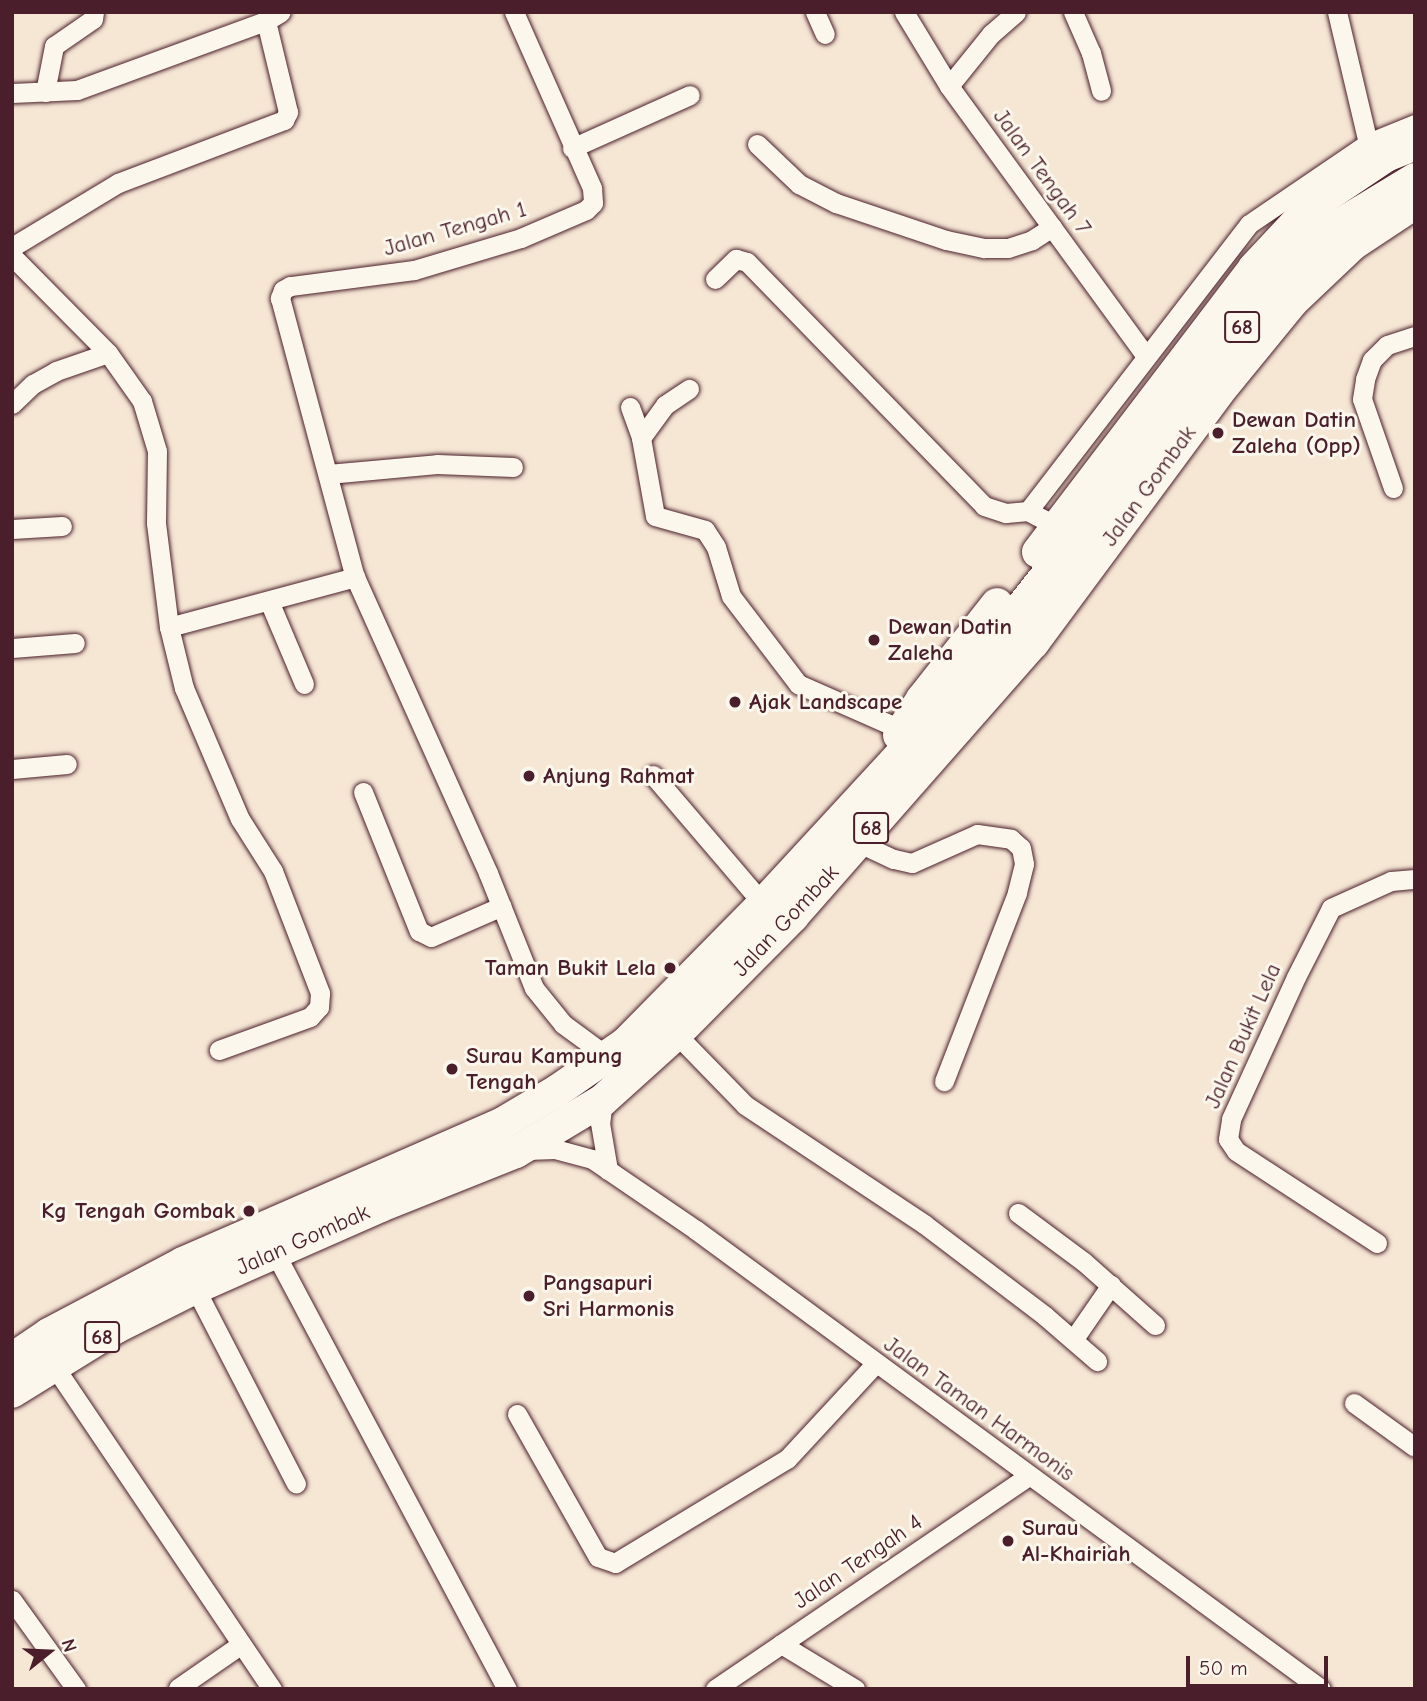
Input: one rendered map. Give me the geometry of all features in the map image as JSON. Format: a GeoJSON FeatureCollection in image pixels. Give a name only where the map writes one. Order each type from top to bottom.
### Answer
{"type":"FeatureCollection","features":[{"type":"Feature","properties":{"kind":"main road"},"geometry":{"type":"LineString","coordinates":[[892,764],[900,729],[1263,258],[1313,205],[1386,156],[1415,144]]}},
{"type":"Feature","properties":{"kind":"main road","name":"Jalan Gombak"},"geometry":{"type":"LineString","coordinates":[[12,1359],[49,1334],[183,1264],[503,1123],[608,1057],[638,1032],[763,904],[932,721],[1274,286],[1331,230],[1415,179]]}},
{"type":"Feature","properties":{"kind":"main road","name":"Jalan Gombak"},"geometry":{"type":"LineString","coordinates":[[12,1392],[117,1327],[195,1288],[516,1152],[603,1100],[676,1034],[793,916],[1032,643],[1217,394],[1292,302],[1353,244],[1415,203]]}},
{"type":"Feature","properties":{"kind":"street"},"geometry":{"type":"LineString","coordinates":[[45,92],[54,46],[93,19],[94,12]]}},
{"type":"Feature","properties":{"kind":"street"},"geometry":{"type":"LineString","coordinates":[[514,12],[572,148],[690,94]]}},
{"type":"Feature","properties":{"kind":"street"},"geometry":{"type":"LineString","coordinates":[[815,12],[825,34]]}},
{"type":"Feature","properties":{"kind":"street","name":"Jalan Tengah 7"},"geometry":{"type":"LineString","coordinates":[[904,12],[949,86],[1146,356]]}},
{"type":"Feature","properties":{"kind":"street"},"geometry":{"type":"LineString","coordinates":[[949,86],[990,34],[1016,12]]}},
{"type":"Feature","properties":{"kind":"street"},"geometry":{"type":"LineString","coordinates":[[1073,12],[1091,53],[1101,91]]}},
{"type":"Feature","properties":{"kind":"street"},"geometry":{"type":"LineString","coordinates":[[1338,12],[1368,143]]}},
{"type":"Feature","properties":{"kind":"street"},"geometry":{"type":"LineString","coordinates":[[12,93],[77,90],[274,16],[288,112],[284,120],[118,183],[12,247]]}},
{"type":"Feature","properties":{"kind":"street"},"geometry":{"type":"LineString","coordinates":[[1028,511],[1249,224],[1368,143],[1415,124]]}},
{"type":"Feature","properties":{"kind":"street"},"geometry":{"type":"LineString","coordinates":[[757,144],[799,184],[836,203],[946,240],[984,248],[1008,248],[1032,240],[1052,226]]}},
{"type":"Feature","properties":{"kind":"street","name":"Jalan Tengah 1"},"geometry":{"type":"LineString","coordinates":[[328,474],[280,298],[283,290],[290,286],[414,270],[521,238],[586,210],[593,202],[592,188],[572,148]]}},
{"type":"Feature","properties":{"kind":"street"},"geometry":{"type":"LineString","coordinates":[[12,256],[108,353],[142,401],[157,451],[156,523],[169,628],[184,688],[240,819],[273,871],[320,993],[319,1007],[310,1017],[219,1050]]}},
{"type":"Feature","properties":{"kind":"street"},"geometry":{"type":"LineString","coordinates":[[715,279],[736,259],[747,262],[984,506],[1006,513],[1028,511],[1058,527]]}},
{"type":"Feature","properties":{"kind":"street"},"geometry":{"type":"LineString","coordinates":[[1393,488],[1362,399],[1372,360],[1387,345],[1415,337]]}},
{"type":"Feature","properties":{"kind":"street"},"geometry":{"type":"LineString","coordinates":[[12,404],[33,384],[56,371],[108,353]]}},
{"type":"Feature","properties":{"kind":"street"},"geometry":{"type":"LineString","coordinates":[[641,438],[665,405],[689,388]]}},
{"type":"Feature","properties":{"kind":"street"},"geometry":{"type":"LineString","coordinates":[[630,407],[641,438],[655,516],[705,530],[716,547],[731,596],[798,684],[900,729]]}},
{"type":"Feature","properties":{"kind":"street"},"geometry":{"type":"LineString","coordinates":[[513,467],[480,463],[437,464],[328,474],[355,577],[502,906],[534,988],[562,1024],[608,1057]]}},
{"type":"Feature","properties":{"kind":"street"},"geometry":{"type":"LineString","coordinates":[[12,529],[62,526]]}},
{"type":"Feature","properties":{"kind":"street"},"geometry":{"type":"LineString","coordinates":[[169,628],[355,577]]}},
{"type":"Feature","properties":{"kind":"street"},"geometry":{"type":"LineString","coordinates":[[269,601],[304,684]]}},
{"type":"Feature","properties":{"kind":"street"},"geometry":{"type":"LineString","coordinates":[[12,648],[75,643]]}},
{"type":"Feature","properties":{"kind":"street"},"geometry":{"type":"LineString","coordinates":[[12,769],[67,764]]}},
{"type":"Feature","properties":{"kind":"street"},"geometry":{"type":"LineString","coordinates":[[653,775],[763,904]]}},
{"type":"Feature","properties":{"kind":"street"},"geometry":{"type":"LineString","coordinates":[[363,792],[419,931],[431,937],[502,906]]}},
{"type":"Feature","properties":{"kind":"street"},"geometry":{"type":"LineString","coordinates":[[859,843],[894,859],[912,863],[977,834],[1011,839],[1021,848],[1024,864],[1017,892],[944,1082]]}},
{"type":"Feature","properties":{"kind":"street","name":"Jalan Bukit Lela"},"geometry":{"type":"LineString","coordinates":[[1377,1243],[1236,1151],[1228,1139],[1231,1119],[1296,976],[1331,908],[1391,880],[1415,879]]}},
{"type":"Feature","properties":{"kind":"street"},"geometry":{"type":"LineString","coordinates":[[676,1034],[745,1105],[924,1224],[1073,1339],[1097,1361]]}},
{"type":"Feature","properties":{"kind":"street"},"geometry":{"type":"LineString","coordinates":[[603,1100],[600,1122],[608,1170]]}},
{"type":"Feature","properties":{"kind":"street","name":"Jalan Taman Harmonis"},"geometry":{"type":"LineString","coordinates":[[516,1152],[535,1149],[573,1152],[608,1170],[696,1230],[1321,1689]]}},
{"type":"Feature","properties":{"kind":"street"},"geometry":{"type":"LineString","coordinates":[[1018,1213],[1111,1285],[1155,1325]]}},
{"type":"Feature","properties":{"kind":"street"},"geometry":{"type":"LineString","coordinates":[[275,1253],[507,1689]]}},
{"type":"Feature","properties":{"kind":"street"},"geometry":{"type":"LineString","coordinates":[[1073,1339],[1111,1285]]}},
{"type":"Feature","properties":{"kind":"street"},"geometry":{"type":"LineString","coordinates":[[195,1288],[296,1484]]}},
{"type":"Feature","properties":{"kind":"street"},"geometry":{"type":"LineString","coordinates":[[517,1415],[598,1557],[615,1563],[787,1459],[875,1364]]}},
{"type":"Feature","properties":{"kind":"street"},"geometry":{"type":"LineString","coordinates":[[54,1366],[272,1689]]}},
{"type":"Feature","properties":{"kind":"street"},"geometry":{"type":"LineString","coordinates":[[1354,1404],[1415,1447]]}},
{"type":"Feature","properties":{"kind":"street","name":"Jalan Tengah 4"},"geometry":{"type":"LineString","coordinates":[[715,1689],[1029,1476]]}},
{"type":"Feature","properties":{"kind":"street"},"geometry":{"type":"LineString","coordinates":[[12,1600],[76,1689]]}},
{"type":"Feature","properties":{"kind":"street"},"geometry":{"type":"LineString","coordinates":[[781,1644],[855,1689]]}},
{"type":"Feature","properties":{"kind":"street"},"geometry":{"type":"LineString","coordinates":[[178,1688],[240,1645]]}},
{"type":"Feature","properties":{"kind":"place","name":"Dewan Datin Zaleha (Opp)"},"geometry":{"type":"Point","coordinates":[1218,433]}},
{"type":"Feature","properties":{"kind":"place","name":"Dewan Datin Zaleha"},"geometry":{"type":"Point","coordinates":[874,640]}},
{"type":"Feature","properties":{"kind":"place","name":"Ajak Landscape"},"geometry":{"type":"Point","coordinates":[735,702]}},
{"type":"Feature","properties":{"kind":"place","name":"Anjung Rahmat"},"geometry":{"type":"Point","coordinates":[529,776]}},
{"type":"Feature","properties":{"kind":"place","name":"Taman Bukit Lela"},"geometry":{"type":"Point","coordinates":[670,968]}},
{"type":"Feature","properties":{"kind":"place","name":"Surau Kampung Tengah"},"geometry":{"type":"Point","coordinates":[452,1069]}},
{"type":"Feature","properties":{"kind":"place","name":"Kg Tengah Gombak"},"geometry":{"type":"Point","coordinates":[249,1211]}},
{"type":"Feature","properties":{"kind":"place","name":"Pangsapuri Sri Harmonis"},"geometry":{"type":"Point","coordinates":[529,1296]}},
{"type":"Feature","properties":{"kind":"place","name":"Surau Al-Khairiah"},"geometry":{"type":"Point","coordinates":[1008,1541]}}]}
